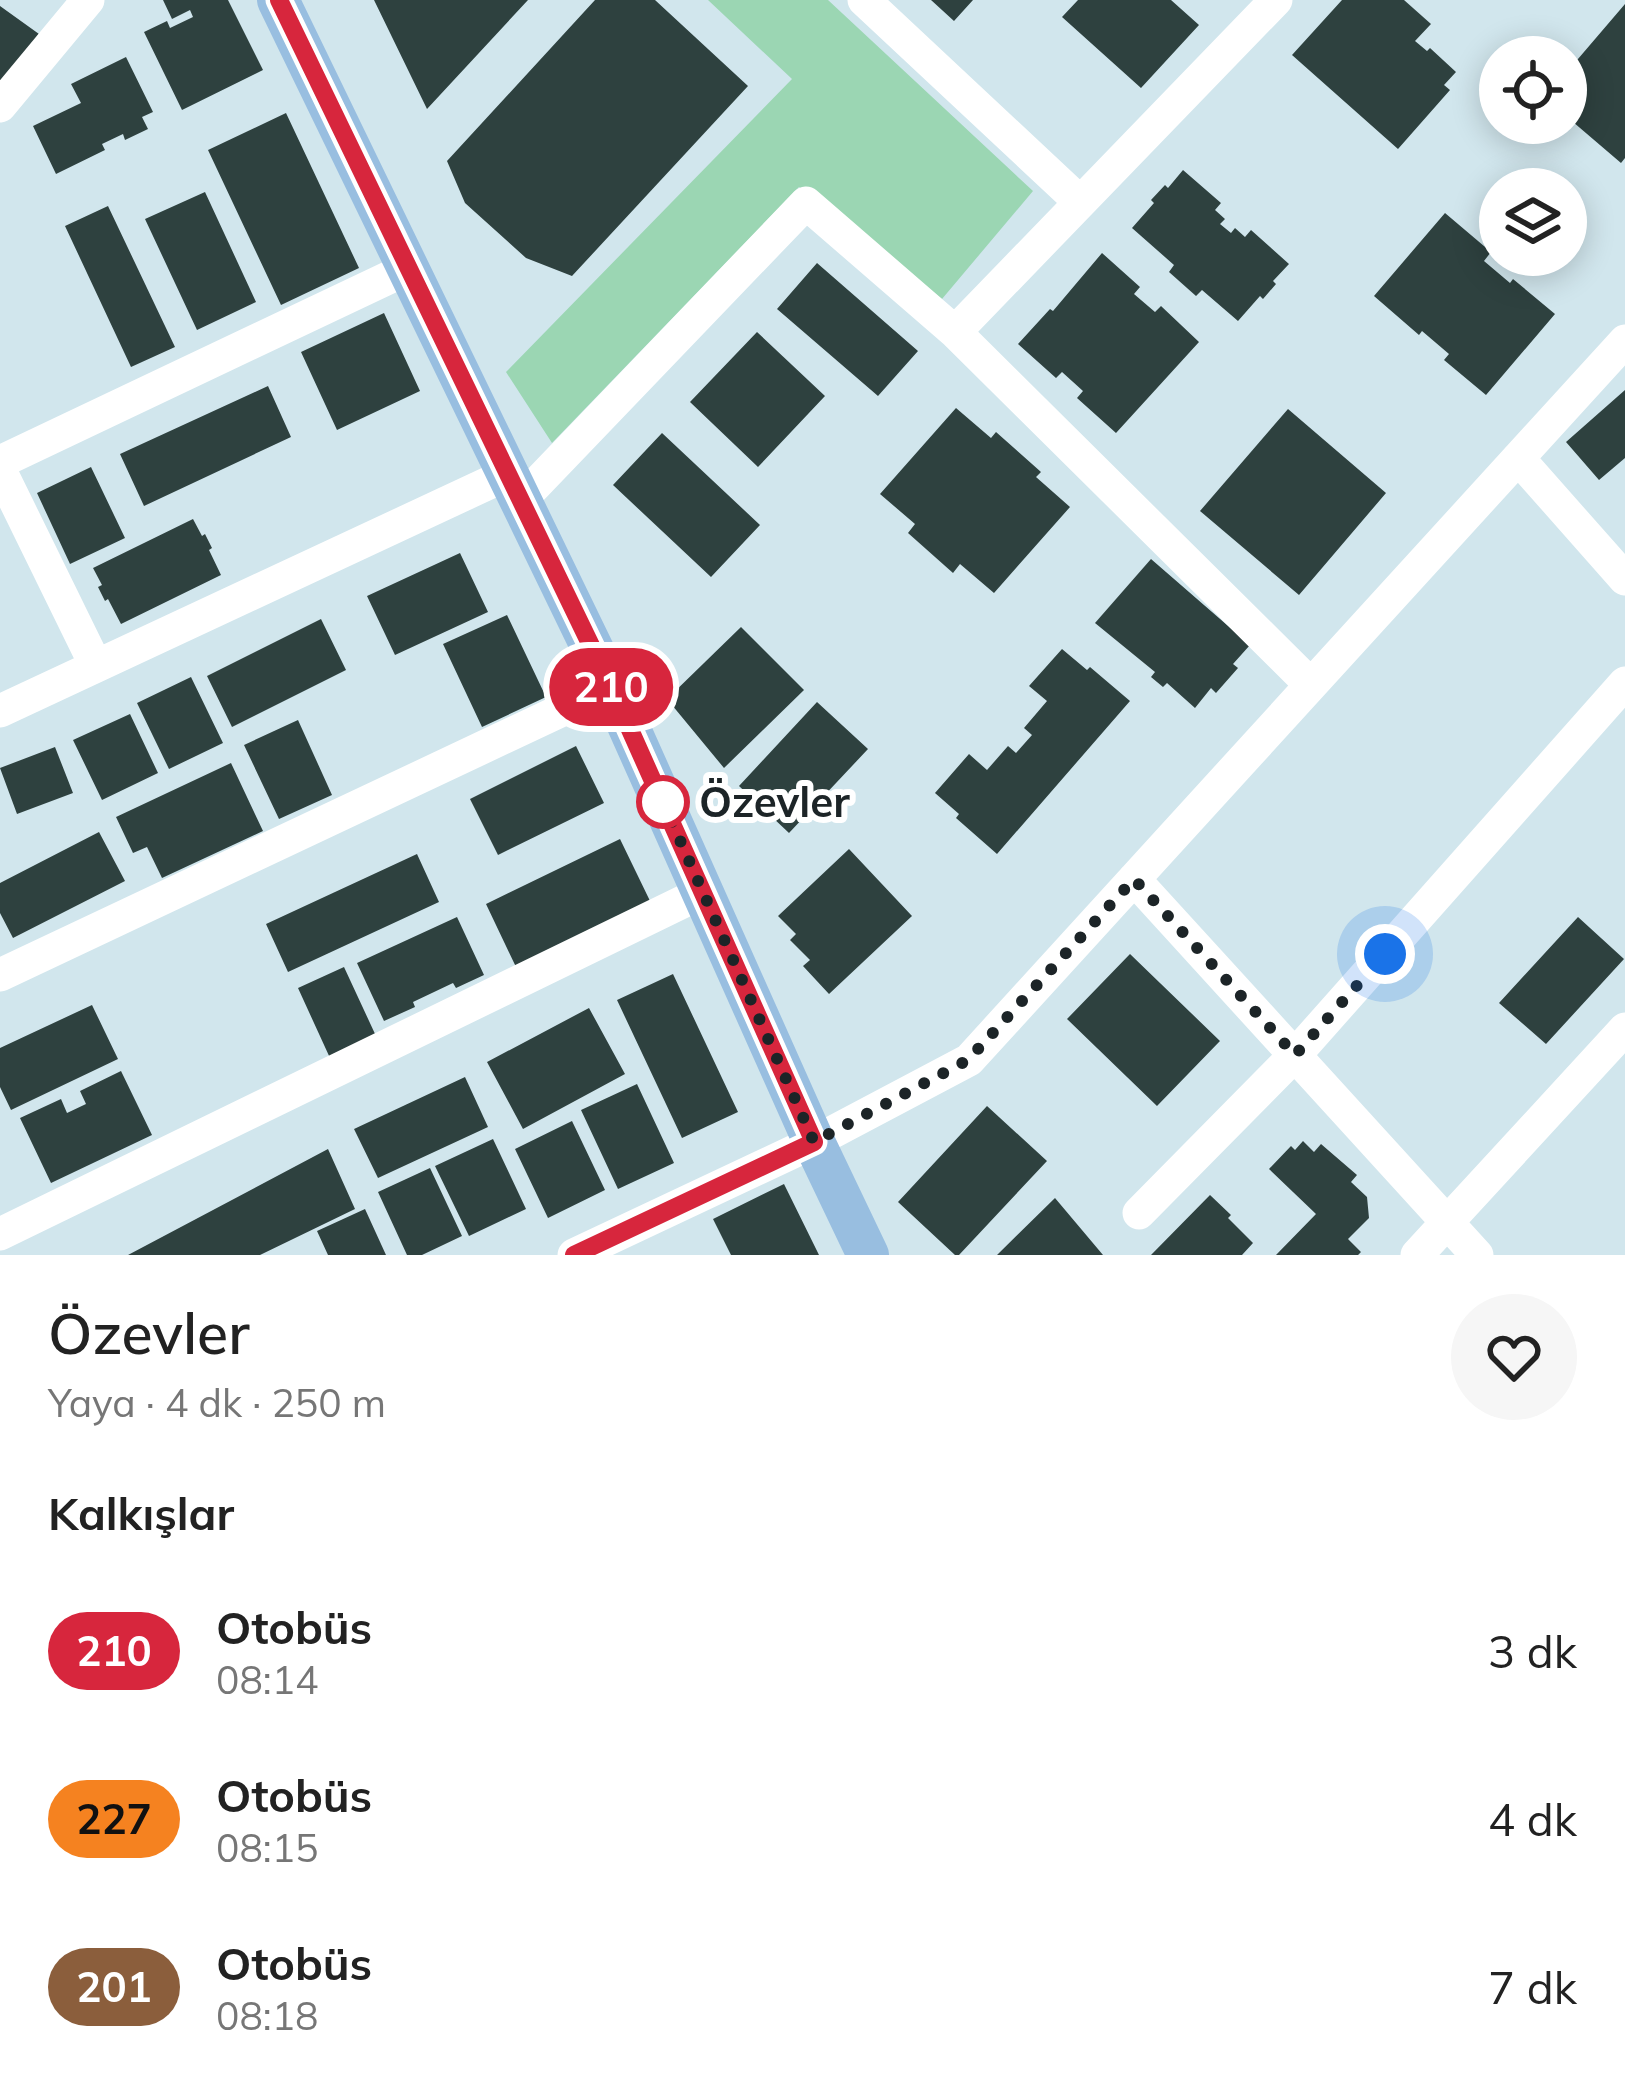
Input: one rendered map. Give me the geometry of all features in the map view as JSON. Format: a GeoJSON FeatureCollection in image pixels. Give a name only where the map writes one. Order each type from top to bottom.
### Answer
{"type":"FeatureCollection","features":[{"type":"Feature","properties":{"kind":"main road"},"geometry":{"type":"LineString","coordinates":[[278,0],[611,687],[868,1255]]}},
{"type":"Feature","properties":{"kind":"street"},"geometry":{"type":"LineString","coordinates":[[0,106],[88,0]]}},
{"type":"Feature","properties":{"kind":"street"},"geometry":{"type":"LineString","coordinates":[[863,0],[1080,202]]}},
{"type":"Feature","properties":{"kind":"street"},"geometry":{"type":"LineString","coordinates":[[955,332],[1276,0]]}},
{"type":"Feature","properties":{"kind":"street"},"geometry":{"type":"LineString","coordinates":[[0,711],[514,487],[806,203],[955,332],[1310,685]]}},
{"type":"Feature","properties":{"kind":"street"},"geometry":{"type":"LineString","coordinates":[[96,666],[0,466],[409,268]]}},
{"type":"Feature","properties":{"kind":"street"},"geometry":{"type":"LineString","coordinates":[[574,1255],[814,1142],[968,1060],[1625,341]]}},
{"type":"Feature","properties":{"kind":"street"},"geometry":{"type":"LineString","coordinates":[[1518,458],[1625,579]]}},
{"type":"Feature","properties":{"kind":"street"},"geometry":{"type":"LineString","coordinates":[[1139,1213],[1295,1055],[1625,683]]}},
{"type":"Feature","properties":{"kind":"street"},"geometry":{"type":"LineString","coordinates":[[0,975],[611,687]]}},
{"type":"Feature","properties":{"kind":"street"},"geometry":{"type":"LineString","coordinates":[[1134,879],[1477,1255]]}},
{"type":"Feature","properties":{"kind":"street"},"geometry":{"type":"LineString","coordinates":[[0,1234],[704,892]]}},
{"type":"Feature","properties":{"kind":"street"},"geometry":{"type":"LineString","coordinates":[[1418,1255],[1625,1029]]}},
{"type":"Feature","properties":{"kind":"green space"},"geometry":{"type":"Polygon","coordinates":[[[708,0],[828,0],[1033,191],[942,299],[799,187],[552,443],[506,372],[792,79],[708,0]]]}},
{"type":"Feature","properties":{"kind":"building"},"geometry":{"type":"Polygon","coordinates":[[[163,0],[228,0],[263,70],[182,110],[144,32],[167,21],[170,28],[193,17],[190,10],[172,19],[163,0]]]}},
{"type":"Feature","properties":{"kind":"building"},"geometry":{"type":"Polygon","coordinates":[[[374,0],[528,0],[427,109],[374,0]]]}},
{"type":"Feature","properties":{"kind":"building"},"geometry":{"type":"Polygon","coordinates":[[[595,0],[655,0],[748,86],[572,276],[526,258],[465,203],[447,161],[595,0]]]}},
{"type":"Feature","properties":{"kind":"building"},"geometry":{"type":"Polygon","coordinates":[[[931,0],[973,0],[954,21],[931,0]]]}},
{"type":"Feature","properties":{"kind":"building"},"geometry":{"type":"Polygon","coordinates":[[[1078,0],[1171,0],[1199,25],[1141,88],[1062,17],[1078,0]]]}},
{"type":"Feature","properties":{"kind":"building"},"geometry":{"type":"Polygon","coordinates":[[[1342,0],[1404,0],[1431,24],[1415,41],[1456,72],[1444,85],[1450,90],[1398,149],[1292,55],[1342,0]]]}},
{"type":"Feature","properties":{"kind":"building"},"geometry":{"type":"Polygon","coordinates":[[[1625,4],[1625,158],[1621,163],[1587,134],[1587,48],[1625,4]]]}},
{"type":"Feature","properties":{"kind":"building"},"geometry":{"type":"Polygon","coordinates":[[[0,6],[39,34],[0,88],[0,6]]]}},
{"type":"Feature","properties":{"kind":"building"},"geometry":{"type":"Polygon","coordinates":[[[126,57],[153,112],[142,117],[148,129],[102,144],[105,150],[56,174],[33,126],[81,103],[71,84],[126,57]]]}},
{"type":"Feature","properties":{"kind":"building"},"geometry":{"type":"Polygon","coordinates":[[[286,113],[359,268],[281,305],[208,150],[286,113]]]}},
{"type":"Feature","properties":{"kind":"building"},"geometry":{"type":"Polygon","coordinates":[[[1183,170],[1221,203],[1215,210],[1225,219],[1220,224],[1245,237],[1251,230],[1289,264],[1263,299],[1260,296],[1238,321],[1202,290],[1196,296],[1169,272],[1174,265],[1132,228],[1154,203],[1151,200],[1183,170]]]}},
{"type":"Feature","properties":{"kind":"building"},"geometry":{"type":"Polygon","coordinates":[[[205,192],[256,302],[197,330],[145,219],[205,192]]]}},
{"type":"Feature","properties":{"kind":"building"},"geometry":{"type":"Polygon","coordinates":[[[108,206],[175,347],[131,367],[65,226],[108,206]]]}},
{"type":"Feature","properties":{"kind":"building"},"geometry":{"type":"Polygon","coordinates":[[[1445,213],[1479,242],[1479,276],[1502,276],[1510,283],[1513,279],[1555,314],[1486,395],[1444,360],[1449,354],[1374,296],[1445,213]]]}},
{"type":"Feature","properties":{"kind":"building"},"geometry":{"type":"Polygon","coordinates":[[[1102,253],[1140,287],[1134,294],[1155,312],[1161,306],[1199,342],[1116,433],[1077,398],[1083,391],[1062,372],[1056,378],[1018,344],[1102,253]]]}},
{"type":"Feature","properties":{"kind":"building"},"geometry":{"type":"Polygon","coordinates":[[[817,263],[918,351],[878,396],[777,309],[817,263]]]}},
{"type":"Feature","properties":{"kind":"building"},"geometry":{"type":"Polygon","coordinates":[[[384,313],[420,391],[337,430],[301,352],[384,313]]]}},
{"type":"Feature","properties":{"kind":"building"},"geometry":{"type":"Polygon","coordinates":[[[757,332],[825,396],[758,467],[690,402],[757,332]]]}},
{"type":"Feature","properties":{"kind":"building"},"geometry":{"type":"Polygon","coordinates":[[[268,386],[291,437],[144,506],[120,454],[268,386]]]}},
{"type":"Feature","properties":{"kind":"building"},"geometry":{"type":"Polygon","coordinates":[[[1625,390],[1625,458],[1599,480],[1566,442],[1625,390]]]}},
{"type":"Feature","properties":{"kind":"building"},"geometry":{"type":"Polygon","coordinates":[[[956,408],[991,438],[996,432],[1041,472],[1036,477],[1070,507],[994,593],[960,564],[953,573],[908,533],[915,524],[880,494],[956,408]]]}},
{"type":"Feature","properties":{"kind":"building"},"geometry":{"type":"Polygon","coordinates":[[[1288,409],[1386,493],[1299,595],[1200,511],[1288,409]]]}},
{"type":"Feature","properties":{"kind":"building"},"geometry":{"type":"Polygon","coordinates":[[[662,433],[760,525],[711,577],[613,485],[662,433]]]}},
{"type":"Feature","properties":{"kind":"building"},"geometry":{"type":"Polygon","coordinates":[[[91,467],[125,538],[70,564],[37,493],[91,467]]]}},
{"type":"Feature","properties":{"kind":"building"},"geometry":{"type":"Polygon","coordinates":[[[193,519],[212,548],[221,575],[121,624],[98,587],[102,585],[93,568],[193,519]]]}},
{"type":"Feature","properties":{"kind":"building"},"geometry":{"type":"Polygon","coordinates":[[[460,553],[488,612],[395,655],[367,596],[460,553]]]}},
{"type":"Feature","properties":{"kind":"building"},"geometry":{"type":"Polygon","coordinates":[[[1151,559],[1250,645],[1233,664],[1238,668],[1216,693],[1211,688],[1195,708],[1167,683],[1163,687],[1151,677],[1155,672],[1095,623],[1151,559]]]}},
{"type":"Feature","properties":{"kind":"building"},"geometry":{"type":"Polygon","coordinates":[[[507,615],[546,697],[482,727],[443,644],[507,615]]]}},
{"type":"Feature","properties":{"kind":"building"},"geometry":{"type":"Polygon","coordinates":[[[321,619],[346,670],[232,727],[207,676],[321,619]]]}},
{"type":"Feature","properties":{"kind":"building"},"geometry":{"type":"Polygon","coordinates":[[[741,627],[804,690],[724,768],[667,699],[741,627]]]}},
{"type":"Feature","properties":{"kind":"building"},"geometry":{"type":"Polygon","coordinates":[[[1062,649],[1130,701],[997,854],[935,793],[969,754],[987,770],[1008,746],[1016,753],[1032,735],[1024,728],[1047,701],[1029,686],[1062,649]]]}},
{"type":"Feature","properties":{"kind":"building"},"geometry":{"type":"Polygon","coordinates":[[[191,677],[223,743],[169,769],[137,703],[191,677]]]}},
{"type":"Feature","properties":{"kind":"building"},"geometry":{"type":"Polygon","coordinates":[[[817,702],[868,749],[789,833],[739,786],[817,702]]]}},
{"type":"Feature","properties":{"kind":"building"},"geometry":{"type":"Polygon","coordinates":[[[130,714],[158,773],[102,800],[73,740],[130,714]]]}},
{"type":"Feature","properties":{"kind":"building"},"geometry":{"type":"Polygon","coordinates":[[[298,720],[332,795],[279,819],[244,745],[298,720]]]}},
{"type":"Feature","properties":{"kind":"building"},"geometry":{"type":"Polygon","coordinates":[[[576,746],[604,803],[498,855],[470,799],[576,746]]]}},
{"type":"Feature","properties":{"kind":"building"},"geometry":{"type":"Polygon","coordinates":[[[55,747],[73,793],[17,814],[0,768],[55,747]]]}},
{"type":"Feature","properties":{"kind":"building"},"geometry":{"type":"Polygon","coordinates":[[[231,763],[263,831],[162,878],[147,847],[133,853],[116,817],[231,763]]]}},
{"type":"Feature","properties":{"kind":"building"},"geometry":{"type":"Polygon","coordinates":[[[99,832],[125,881],[13,938],[0,913],[0,883],[99,832]]]}},
{"type":"Feature","properties":{"kind":"building"},"geometry":{"type":"Polygon","coordinates":[[[620,839],[651,903],[516,967],[486,904],[620,839]]]}},
{"type":"Feature","properties":{"kind":"building"},"geometry":{"type":"Polygon","coordinates":[[[849,849],[912,916],[829,994],[803,966],[810,960],[790,940],[796,934],[778,916],[849,849]]]}},
{"type":"Feature","properties":{"kind":"building"},"geometry":{"type":"Polygon","coordinates":[[[417,854],[439,902],[288,972],[266,924],[417,854]]]}},
{"type":"Feature","properties":{"kind":"building"},"geometry":{"type":"Polygon","coordinates":[[[457,917],[484,975],[456,988],[453,983],[384,1021],[357,963],[457,917]]]}},
{"type":"Feature","properties":{"kind":"building"},"geometry":{"type":"Polygon","coordinates":[[[1578,917],[1624,959],[1546,1044],[1499,1003],[1578,917]]]}},
{"type":"Feature","properties":{"kind":"building"},"geometry":{"type":"Polygon","coordinates":[[[1130,954],[1220,1041],[1157,1106],[1067,1019],[1130,954]]]}},
{"type":"Feature","properties":{"kind":"building"},"geometry":{"type":"Polygon","coordinates":[[[344,967],[376,1036],[330,1058],[298,988],[344,967]]]}},
{"type":"Feature","properties":{"kind":"building"},"geometry":{"type":"Polygon","coordinates":[[[673,974],[738,1112],[682,1138],[617,1000],[673,974]]]}},
{"type":"Feature","properties":{"kind":"building"},"geometry":{"type":"Polygon","coordinates":[[[92,1005],[118,1059],[11,1110],[0,1087],[0,1048],[92,1005]]]}},
{"type":"Feature","properties":{"kind":"building"},"geometry":{"type":"Polygon","coordinates":[[[589,1008],[625,1074],[523,1129],[487,1062],[589,1008]]]}},
{"type":"Feature","properties":{"kind":"building"},"geometry":{"type":"Polygon","coordinates":[[[121,1071],[152,1135],[51,1183],[20,1118],[61,1099],[67,1113],[86,1104],[80,1091],[121,1071]]]}},
{"type":"Feature","properties":{"kind":"building"},"geometry":{"type":"Polygon","coordinates":[[[465,1077],[488,1127],[378,1178],[354,1129],[465,1077]]]}},
{"type":"Feature","properties":{"kind":"building"},"geometry":{"type":"Polygon","coordinates":[[[637,1084],[674,1163],[618,1189],[581,1110],[637,1084]]]}},
{"type":"Feature","properties":{"kind":"building"},"geometry":{"type":"Polygon","coordinates":[[[987,1106],[1047,1161],[955,1255],[898,1202],[987,1106]]]}},
{"type":"Feature","properties":{"kind":"building"},"geometry":{"type":"Polygon","coordinates":[[[572,1121],[605,1190],[548,1218],[515,1149],[572,1121]]]}},
{"type":"Feature","properties":{"kind":"building"},"geometry":{"type":"Polygon","coordinates":[[[493,1139],[526,1209],[469,1236],[435,1166],[493,1139]]]}},
{"type":"Feature","properties":{"kind":"building"},"geometry":{"type":"Polygon","coordinates":[[[1303,1141],[1314,1152],[1321,1144],[1357,1175],[1351,1182],[1367,1197],[1369,1218],[1348,1239],[1361,1252],[1358,1255],[1276,1255],[1316,1214],[1269,1169],[1291,1146],[1295,1150],[1303,1141]]]}},
{"type":"Feature","properties":{"kind":"building"},"geometry":{"type":"Polygon","coordinates":[[[328,1149],[355,1209],[260,1255],[128,1255],[328,1149]]]}},
{"type":"Feature","properties":{"kind":"building"},"geometry":{"type":"Polygon","coordinates":[[[430,1168],[462,1236],[422,1255],[407,1255],[378,1192],[430,1168]]]}},
{"type":"Feature","properties":{"kind":"building"},"geometry":{"type":"Polygon","coordinates":[[[784,1184],[819,1255],[731,1255],[713,1219],[784,1184]]]}},
{"type":"Feature","properties":{"kind":"building"},"geometry":{"type":"Polygon","coordinates":[[[1210,1195],[1253,1243],[1242,1255],[1151,1255],[1210,1195]]]}},
{"type":"Feature","properties":{"kind":"building"},"geometry":{"type":"Polygon","coordinates":[[[1055,1198],[1103,1255],[997,1255],[1055,1198]]]}},
{"type":"Feature","properties":{"kind":"building"},"geometry":{"type":"Polygon","coordinates":[[[365,1209],[386,1255],[328,1255],[317,1231],[365,1209]]]}},
{"type":"Feature","properties":{"kind":"bus line","name":"210"},"geometry":{"type":"LineString","coordinates":[[279,0],[611,687],[814,1142],[574,1255]]}},
{"type":"Feature","properties":{"kind":"place","name":"Özevler"},"geometry":{"type":"Point","coordinates":[663,802]}},
{"type":"Feature","properties":{"kind":"route"},"geometry":{"type":"LineString","coordinates":[[663,802],[814,1142],[968,1060],[1134,879],[1295,1055],[1385,954]]}}]}
